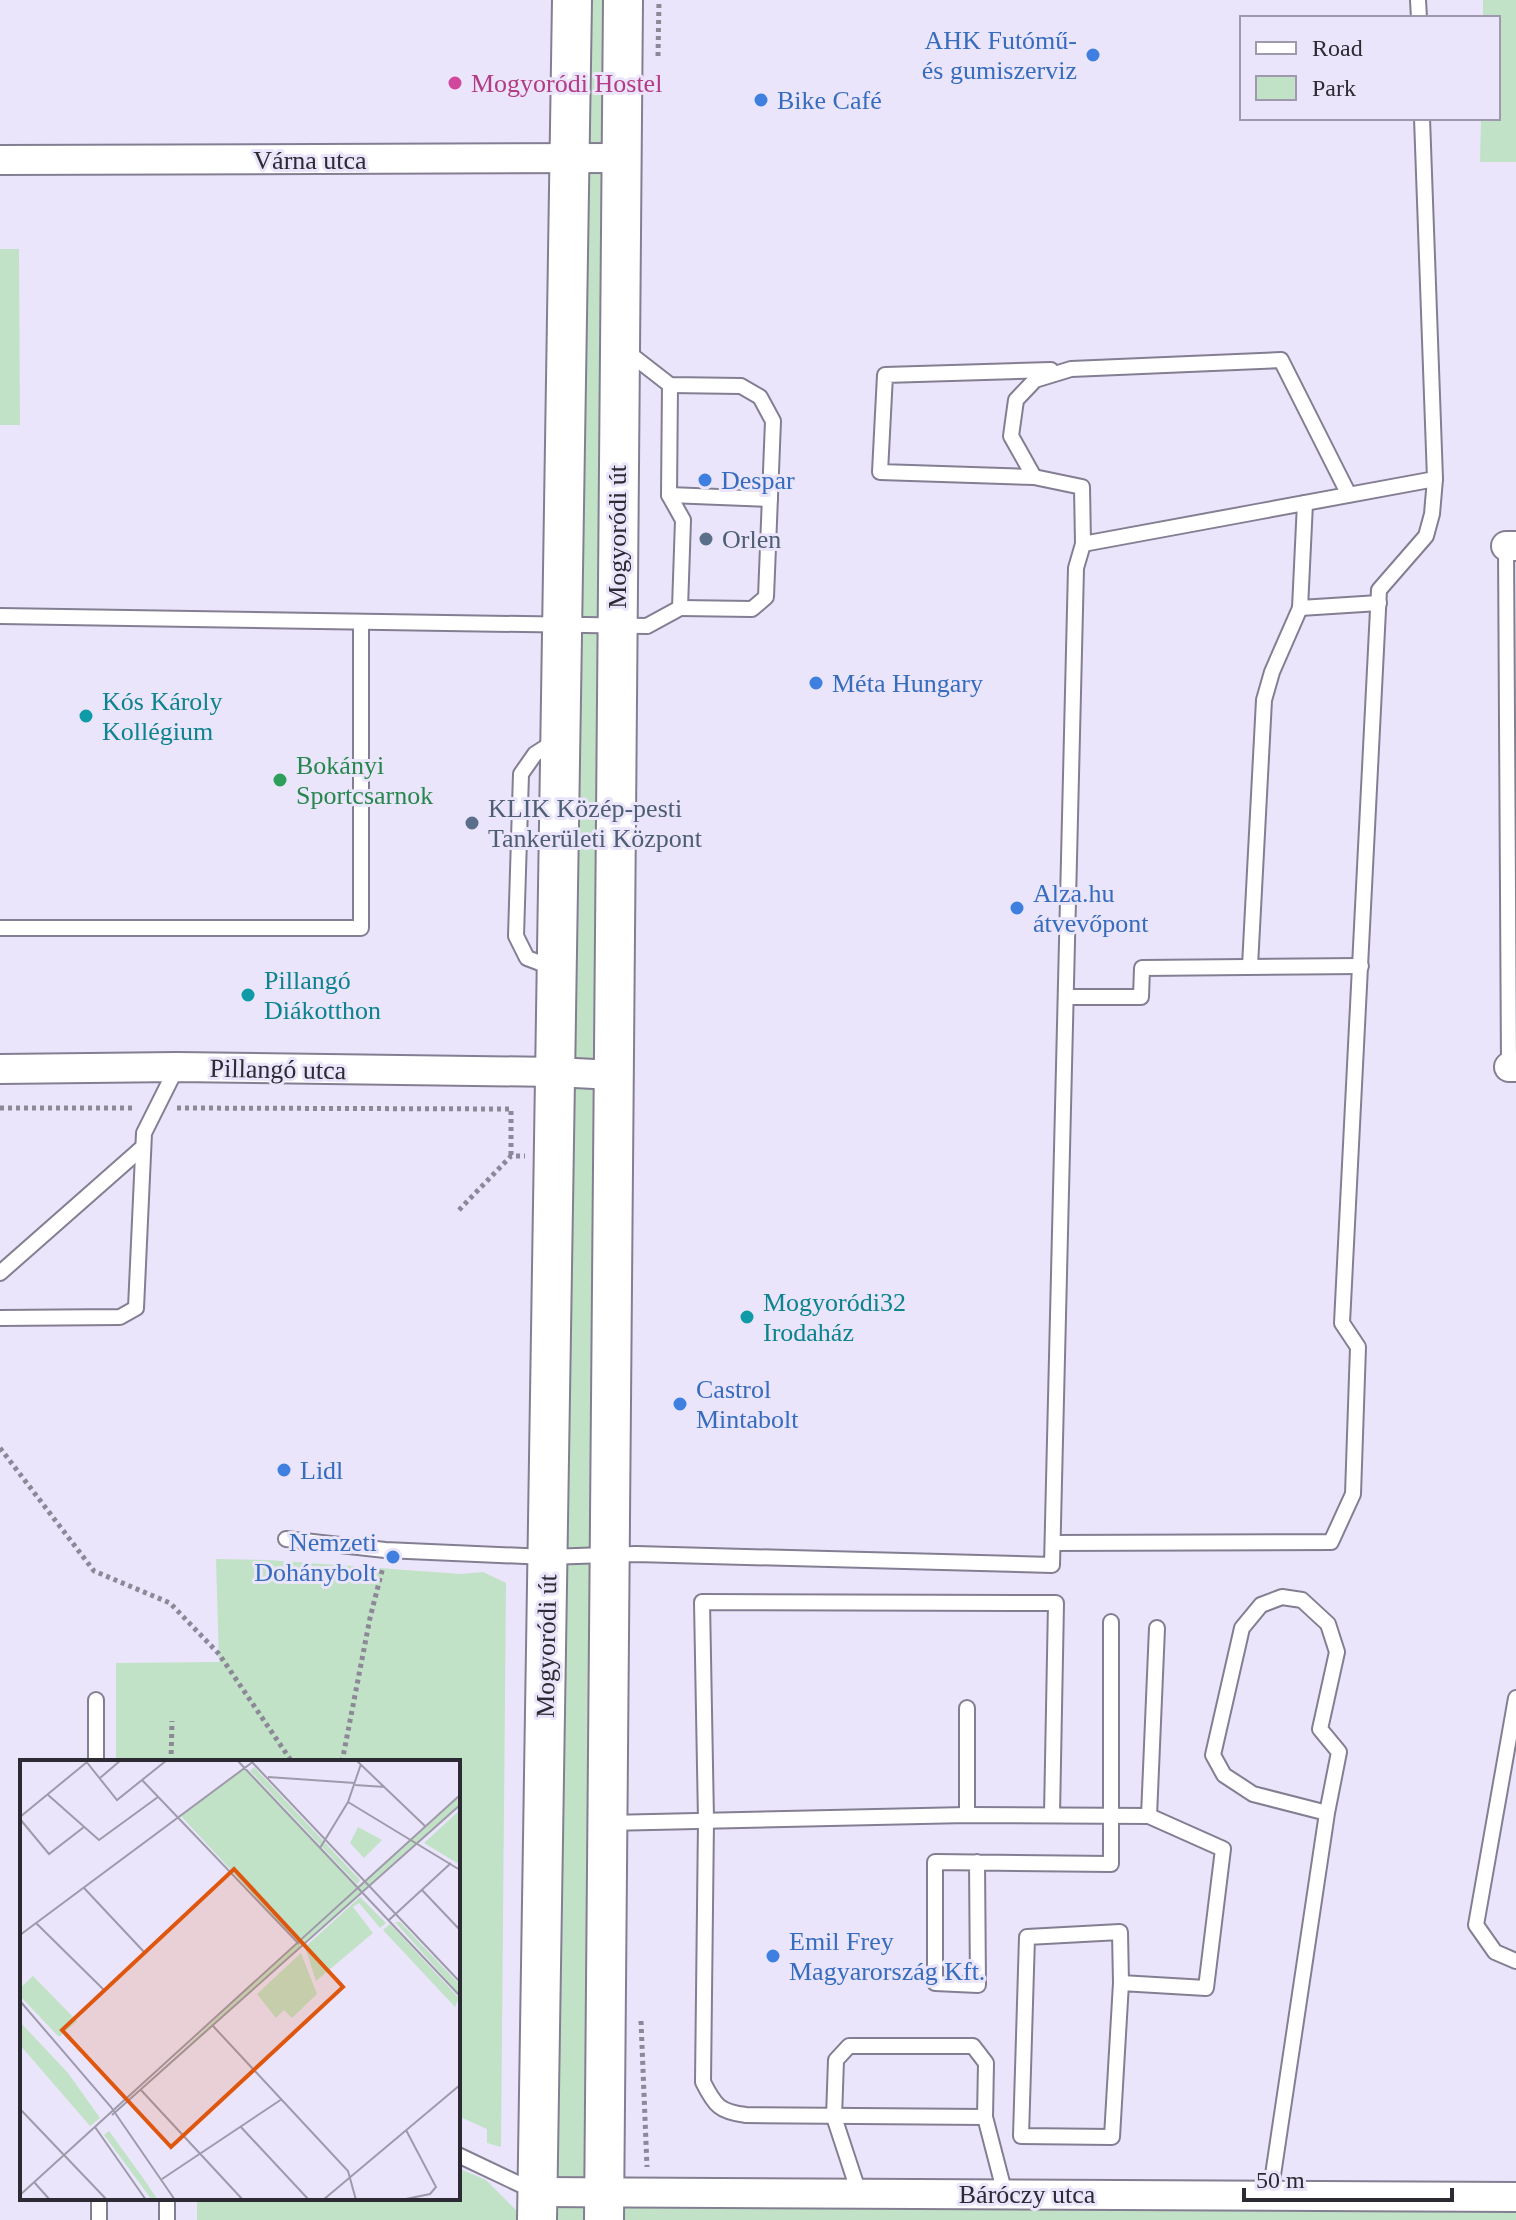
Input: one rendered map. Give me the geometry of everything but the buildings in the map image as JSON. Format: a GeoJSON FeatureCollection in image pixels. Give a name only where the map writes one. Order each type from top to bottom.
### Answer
{"type":"FeatureCollection","features":[{"type":"Feature","properties":{"kind":"street","name":"Mogyoródi út"},"geometry":{"type":"LineString","coordinates":[[537,2206],[572,0]]}},
{"type":"Feature","properties":{"kind":"street","name":"Mogyoródi út"},"geometry":{"type":"LineString","coordinates":[[604,2206],[623,0]]}},
{"type":"Feature","properties":{"kind":"street","name":"Várna utca"},"geometry":{"type":"LineString","coordinates":[[0,160],[620,158]]}},
{"type":"Feature","properties":{"kind":"street","name":"Pillangó utca"},"geometry":{"type":"LineString","coordinates":[[0,1069],[177,1067],[556,1072]]}},
{"type":"Feature","properties":{"kind":"street"},"geometry":{"type":"LineString","coordinates":[[556,1072],[613,1075]]}},
{"type":"Feature","properties":{"kind":"street","name":"Báróczy utca"},"geometry":{"type":"LineString","coordinates":[[537,2206],[604,2206],[859,2193],[1516,2197]]}},
{"type":"Feature","properties":{"kind":"lane"},"geometry":{"type":"LineString","coordinates":[[1053,1543],[1331,1542],[1353,1494],[1358,1347],[1342,1323],[1379,590],[1426,536],[1432,514],[1435,479],[1422,120]]}},
{"type":"Feature","properties":{"kind":"lane"},"geometry":{"type":"LineString","coordinates":[[0,616],[617,627],[647,626],[680,608],[716,604],[752,609],[766,597],[773,421],[760,397],[741,386],[670,385],[619,345]]}},
{"type":"Feature","properties":{"kind":"lane"},"geometry":{"type":"LineString","coordinates":[[286,1539],[385,1550],[547,1557],[636,1554],[1052,1565],[1076,568],[1083,544],[1082,487],[1034,477],[880,472],[885,375],[1281,360],[1349,495]]}},
{"type":"Feature","properties":{"kind":"lane"},"geometry":{"type":"LineString","coordinates":[[1034,477],[1011,436],[1016,400],[1035,380],[1071,369]]}},
{"type":"Feature","properties":{"kind":"lane"},"geometry":{"type":"LineString","coordinates":[[670,385],[669,495],[683,520],[680,608]]}},
{"type":"Feature","properties":{"kind":"lane"},"geometry":{"type":"LineString","coordinates":[[1083,544],[1435,479]]}},
{"type":"Feature","properties":{"kind":"lane"},"geometry":{"type":"LineString","coordinates":[[669,495],[720,504],[770,499]]}},
{"type":"Feature","properties":{"kind":"lane"},"geometry":{"type":"LineString","coordinates":[[1250,966],[1264,700],[1272,672],[1300,608],[1305,503]]}},
{"type":"Feature","properties":{"kind":"lane"},"geometry":{"type":"LineString","coordinates":[[1511,546],[1513,1067]]}},
{"type":"Feature","properties":{"kind":"lane"},"geometry":{"type":"LineString","coordinates":[[1300,608],[1379,603]]}},
{"type":"Feature","properties":{"kind":"lane"},"geometry":{"type":"LineString","coordinates":[[0,928],[361,928],[361,622]]}},
{"type":"Feature","properties":{"kind":"lane"},"geometry":{"type":"LineString","coordinates":[[1066,997],[1141,997],[1142,968],[1361,966]]}},
{"type":"Feature","properties":{"kind":"lane"},"geometry":{"type":"LineString","coordinates":[[0,1318],[120,1317],[136,1308],[144,1133],[177,1067]]}},
{"type":"Feature","properties":{"kind":"lane"},"geometry":{"type":"LineString","coordinates":[[0,1273],[143,1147]]}},
{"type":"Feature","properties":{"kind":"lane"},"geometry":{"type":"LineString","coordinates":[[1270,2195],[1327,1813],[1339,1752],[1320,1729],[1337,1652],[1328,1624],[1302,1600],[1282,1597],[1261,1605],[1242,1628],[1213,1755],[1224,1775],[1253,1794],[1327,1813]]}},
{"type":"Feature","properties":{"kind":"lane"},"geometry":{"type":"LineString","coordinates":[[985,2117],[746,2115],[728,2113],[713,2102],[703,2082],[706,1820],[702,1602],[1056,1603],[1052,1815]]}},
{"type":"Feature","properties":{"kind":"lane"},"geometry":{"type":"LineString","coordinates":[[977,1862],[978,1985],[935,1983],[935,1862],[977,1862],[1111,1864],[1111,1622]]}},
{"type":"Feature","properties":{"kind":"lane"},"geometry":{"type":"LineString","coordinates":[[1149,1816],[1157,1628]]}},
{"type":"Feature","properties":{"kind":"lane"},"geometry":{"type":"LineString","coordinates":[[1516,1698],[1476,1925],[1495,1952],[1516,1961]]}},
{"type":"Feature","properties":{"kind":"lane"},"geometry":{"type":"LineString","coordinates":[[96,1700],[96,1760]]}},
{"type":"Feature","properties":{"kind":"lane"},"geometry":{"type":"LineString","coordinates":[[967,1708],[967,1815]]}},
{"type":"Feature","properties":{"kind":"lane"},"geometry":{"type":"LineString","coordinates":[[607,1823],[967,1815],[1149,1816],[1223,1849],[1206,1988],[1121,1983]]}},
{"type":"Feature","properties":{"kind":"lane"},"geometry":{"type":"LineString","coordinates":[[1120,1932],[1121,1983],[1112,2137],[1021,2136],[1027,1937],[1120,1932]]}},
{"type":"Feature","properties":{"kind":"lane"},"geometry":{"type":"LineString","coordinates":[[859,2193],[834,2117],[836,2060],[849,2046],[973,2046],[986,2063],[985,2117],[1005,2194]]}},
{"type":"Feature","properties":{"kind":"lane"},"geometry":{"type":"LineString","coordinates":[[460,2156],[537,2206]]}},
{"type":"Feature","properties":{"kind":"path"},"geometry":{"type":"LineString","coordinates":[[0,1108],[511,1109],[511,1156]]}},
{"type":"Feature","properties":{"kind":"path"},"geometry":{"type":"LineString","coordinates":[[0,1448],[94,1571],[170,1603],[219,1654],[291,1760]]}},
{"type":"Feature","properties":{"kind":"path"},"geometry":{"type":"LineString","coordinates":[[342,1760],[385,1550]]}},
{"type":"Feature","properties":{"kind":"path"},"geometry":{"type":"LineString","coordinates":[[171,1760],[172,1721]]}},
{"type":"Feature","properties":{"kind":"green space"},"geometry":{"type":"Polygon","coordinates":[[[572,0],[623,0],[604,2192],[1516,2197],[1516,2220],[537,2220],[572,0]]]}},
{"type":"Feature","properties":{"kind":"green space"},"geometry":{"type":"Polygon","coordinates":[[[1483,0],[1516,0],[1516,162],[1480,162],[1481,120],[1500,120],[1500,16],[1483,16],[1483,0]]]}},
{"type":"Feature","properties":{"kind":"green space"},"geometry":{"type":"Polygon","coordinates":[[[0,249],[19,249],[20,425],[0,425],[0,249]]]}},
{"type":"Feature","properties":{"kind":"green space"},"geometry":{"type":"Polygon","coordinates":[[[216,1559],[461,1574],[483,1572],[506,1583],[501,2147],[487,2143],[487,2129],[460,2117],[460,1760],[116,1760],[116,1663],[219,1662],[216,1559]]]}},
{"type":"Feature","properties":{"kind":"green space"},"geometry":{"type":"Polygon","coordinates":[[[460,2169],[486,2180],[517,2211],[517,2220],[197,2220],[197,2200],[460,2200],[460,2169]]]}},
{"type":"Feature","properties":{"kind":"place","name":"AHK Futómű- és gumiszerviz"},"geometry":{"type":"Point","coordinates":[1093,55]}},
{"type":"Feature","properties":{"kind":"place","name":"Mogyoródi Hostel"},"geometry":{"type":"Point","coordinates":[455,83]}},
{"type":"Feature","properties":{"kind":"place","name":"Bike Café"},"geometry":{"type":"Point","coordinates":[761,100]}},
{"type":"Feature","properties":{"kind":"place","name":"Despar"},"geometry":{"type":"Point","coordinates":[705,480]}},
{"type":"Feature","properties":{"kind":"place","name":"Orlen"},"geometry":{"type":"Point","coordinates":[706,539]}},
{"type":"Feature","properties":{"kind":"place","name":"Méta Hungary"},"geometry":{"type":"Point","coordinates":[816,683]}},
{"type":"Feature","properties":{"kind":"place","name":"Kós Károly Kollégium"},"geometry":{"type":"Point","coordinates":[86,716]}},
{"type":"Feature","properties":{"kind":"place","name":"Bokányi Sportcsarnok"},"geometry":{"type":"Point","coordinates":[280,780]}},
{"type":"Feature","properties":{"kind":"place","name":"KLIK Közép-pesti Tankerületi Központ"},"geometry":{"type":"Point","coordinates":[472,823]}},
{"type":"Feature","properties":{"kind":"place","name":"Alza.hu átvevőpont"},"geometry":{"type":"Point","coordinates":[1017,908]}},
{"type":"Feature","properties":{"kind":"place","name":"Pillangó Diákotthon"},"geometry":{"type":"Point","coordinates":[248,995]}},
{"type":"Feature","properties":{"kind":"place","name":"Mogyoródi32 Irodaház"},"geometry":{"type":"Point","coordinates":[747,1317]}},
{"type":"Feature","properties":{"kind":"place","name":"Castrol Mintabolt"},"geometry":{"type":"Point","coordinates":[680,1404]}},
{"type":"Feature","properties":{"kind":"place","name":"Lidl"},"geometry":{"type":"Point","coordinates":[284,1470]}},
{"type":"Feature","properties":{"kind":"place","name":"Nemzeti Dohánybolt"},"geometry":{"type":"Point","coordinates":[393,1557]}},
{"type":"Feature","properties":{"kind":"place","name":"Emil Frey Magyarország Kft."},"geometry":{"type":"Point","coordinates":[773,1956]}}]}
